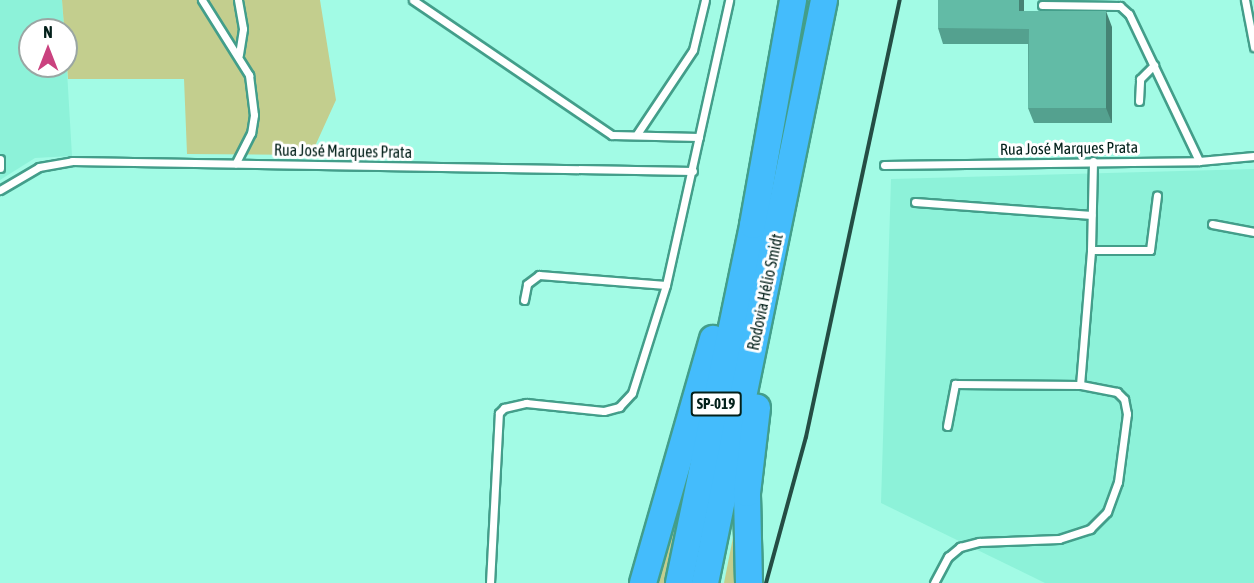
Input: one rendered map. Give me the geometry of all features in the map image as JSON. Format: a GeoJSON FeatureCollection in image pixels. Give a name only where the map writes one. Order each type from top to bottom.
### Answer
{"type":"FeatureCollection","features":[{"type":"Feature","properties":{"kind":"highway","name":"Rodovia Hélio Smidt"},"geometry":{"type":"LineString","coordinates":[[679,583],[753,225],[793,0]]}},
{"type":"Feature","properties":{"kind":"highway","name":"Rodovia Hélio Smidt"},"geometry":{"type":"LineString","coordinates":[[705,583],[824,0]]}},
{"type":"Feature","properties":{"kind":"highway"},"geometry":{"type":"LineString","coordinates":[[643,583],[723,299],[753,225]]}},
{"type":"Feature","properties":{"kind":"highway"},"geometry":{"type":"LineString","coordinates":[[749,583],[749,461],[773,314],[779,226]]}},
{"type":"Feature","properties":{"kind":"lane"},"geometry":{"type":"LineString","coordinates":[[202,0],[239,55],[249,75],[254,115],[251,133],[236,162]]}},
{"type":"Feature","properties":{"kind":"lane"},"geometry":{"type":"LineString","coordinates":[[238,0],[243,28],[239,55]]}},
{"type":"Feature","properties":{"kind":"lane"},"geometry":{"type":"LineString","coordinates":[[412,0],[612,135],[699,137]]}},
{"type":"Feature","properties":{"kind":"lane"},"geometry":{"type":"LineString","coordinates":[[637,134],[693,50],[705,0]]}},
{"type":"Feature","properties":{"kind":"lane"},"geometry":{"type":"LineString","coordinates":[[490,583],[499,413],[504,408],[526,404],[594,411],[620,407],[632,393],[666,285],[729,0]]}},
{"type":"Feature","properties":{"kind":"lane"},"geometry":{"type":"LineString","coordinates":[[1245,0],[1254,47]]}},
{"type":"Feature","properties":{"kind":"lane"},"geometry":{"type":"LineString","coordinates":[[1042,5],[1120,6],[1129,14],[1199,161]]}},
{"type":"Feature","properties":{"kind":"lane"},"geometry":{"type":"LineString","coordinates":[[1139,101],[1140,79],[1154,64]]}},
{"type":"Feature","properties":{"kind":"lane","name":"Rua José Marques Prata"},"geometry":{"type":"LineString","coordinates":[[884,165],[1199,161],[1254,156]]}},
{"type":"Feature","properties":{"kind":"lane"},"geometry":{"type":"LineString","coordinates":[[0,159],[0,168]]}},
{"type":"Feature","properties":{"kind":"lane"},"geometry":{"type":"LineString","coordinates":[[1080,385],[1091,250],[1093,161]]}},
{"type":"Feature","properties":{"kind":"lane","name":"Rua José Marques Prata"},"geometry":{"type":"LineString","coordinates":[[1,187],[48,164],[236,162],[693,171]]}},
{"type":"Feature","properties":{"kind":"lane"},"geometry":{"type":"LineString","coordinates":[[1091,250],[1150,250],[1157,195]]}},
{"type":"Feature","properties":{"kind":"lane"},"geometry":{"type":"LineString","coordinates":[[915,202],[1092,215]]}},
{"type":"Feature","properties":{"kind":"lane"},"geometry":{"type":"LineString","coordinates":[[1212,224],[1254,231]]}},
{"type":"Feature","properties":{"kind":"lane"},"geometry":{"type":"LineString","coordinates":[[525,300],[527,284],[539,275],[666,285]]}},
{"type":"Feature","properties":{"kind":"lane"},"geometry":{"type":"LineString","coordinates":[[934,583],[948,557],[960,547],[979,542],[1059,539],[1101,522],[1118,482],[1127,414],[1124,399],[1117,392],[1080,385],[955,384],[948,426]]}},
{"type":"Feature","properties":{"kind":"shaded area"},"geometry":{"type":"Polygon","coordinates":[[[0,0],[62,0],[63,18],[18,18],[18,78],[67,78],[72,156],[35,158],[0,180],[0,0]]]}},
{"type":"Feature","properties":{"kind":"shaded area"},"geometry":{"type":"Polygon","coordinates":[[[62,0],[320,0],[336,100],[311,155],[187,154],[184,79],[68,79],[78,78],[78,18],[63,18],[62,0]]]}},
{"type":"Feature","properties":{"kind":"shaded area"},"geometry":{"type":"Polygon","coordinates":[[[1254,169],[1254,583],[1045,583],[881,503],[891,179],[1254,169]]]}},
{"type":"Feature","properties":{"kind":"shaded area"},"geometry":{"type":"Polygon","coordinates":[[[680,505],[671,583],[657,583],[680,505]]]}},
{"type":"Feature","properties":{"kind":"shaded area"},"geometry":{"type":"Polygon","coordinates":[[[739,507],[745,583],[724,583],[739,507]]]}},
{"type":"Feature","properties":{"kind":"building"},"geometry":{"type":"Polygon","coordinates":[[[938,0],[1019,0],[1019,11],[1106,11],[1106,108],[1028,108],[1029,29],[938,28],[938,0]]]}},
{"type":"Feature","properties":{"kind":"railway"},"geometry":{"type":"LineString","coordinates":[[766,583],[806,437],[900,0]]}}]}
